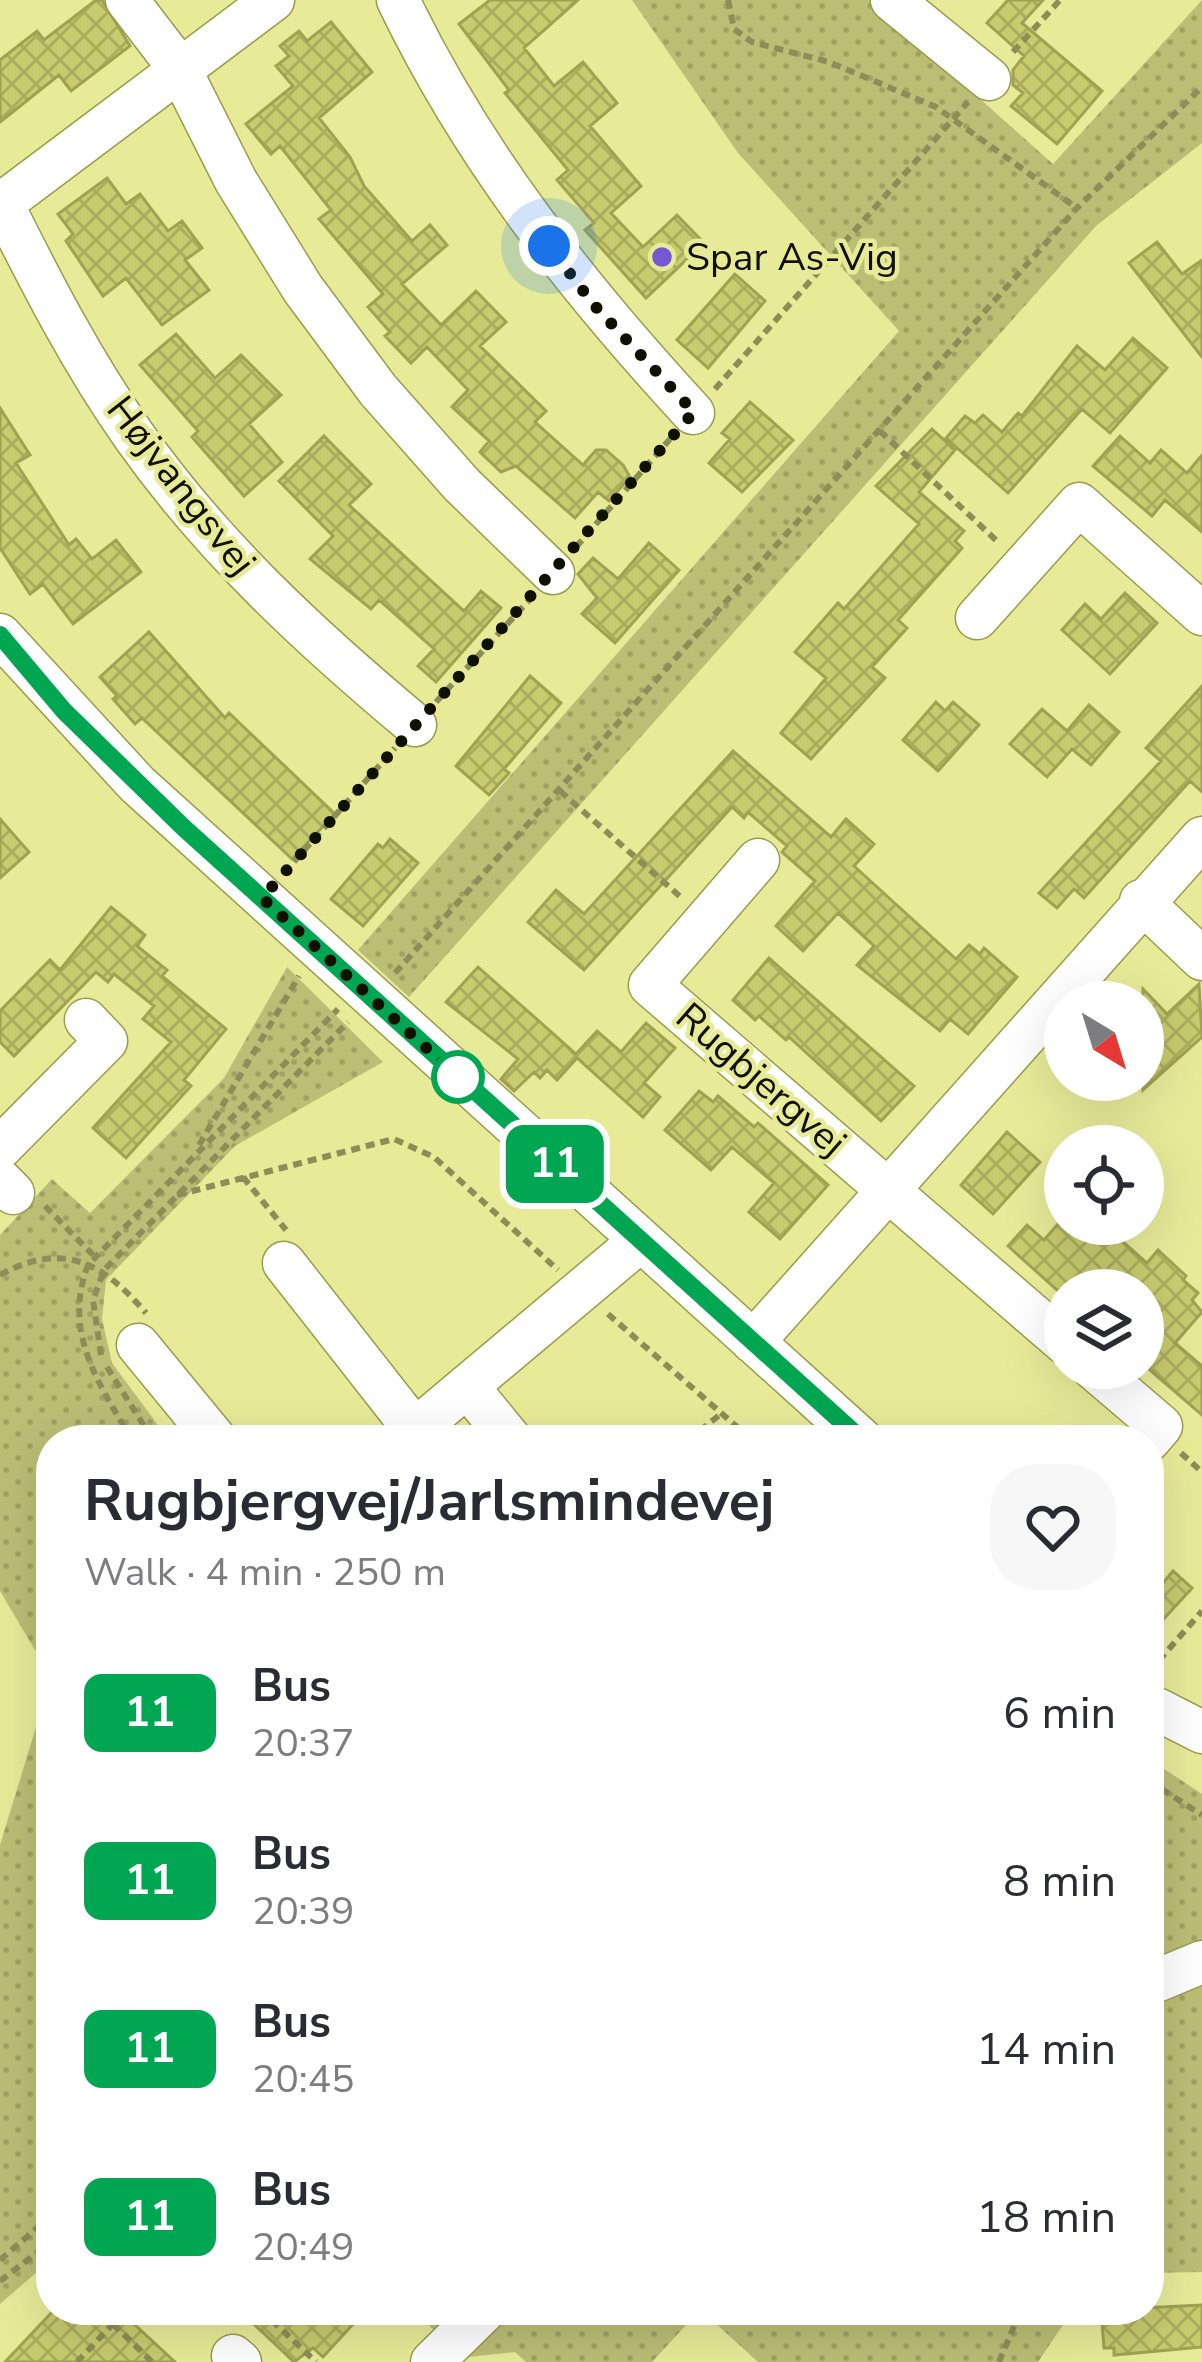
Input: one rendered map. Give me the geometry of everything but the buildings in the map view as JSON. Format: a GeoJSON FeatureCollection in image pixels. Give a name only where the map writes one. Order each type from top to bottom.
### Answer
{"type":"FeatureCollection","features":[{"type":"Feature","properties":{"kind":"street"},"geometry":{"type":"LineString","coordinates":[[127,0],[178,68],[236,182],[340,340],[462,485],[553,573]]}},
{"type":"Feature","properties":{"kind":"street","name":"Højvangsvej"},"geometry":{"type":"LineString","coordinates":[[273,0],[1,205],[62,324],[135,437],[176,490],[218,542],[312,639],[415,725]]}},
{"type":"Feature","properties":{"kind":"street"},"geometry":{"type":"LineString","coordinates":[[398,0],[428,63],[505,188],[594,305],[694,412]]}},
{"type":"Feature","properties":{"kind":"street"},"geometry":{"type":"LineString","coordinates":[[892,0],[989,80]]}},
{"type":"Feature","properties":{"kind":"street"},"geometry":{"type":"LineString","coordinates":[[977,618],[1079,504],[1202,614]]}},
{"type":"Feature","properties":{"kind":"street"},"geometry":{"type":"LineString","coordinates":[[0,635],[64,711],[262,898],[845,1425]]}},
{"type":"Feature","properties":{"kind":"street"},"geometry":{"type":"LineString","coordinates":[[753,1342],[1141,901],[1202,838]]}},
{"type":"Feature","properties":{"kind":"street","name":"Rugbjergvej"},"geometry":{"type":"LineString","coordinates":[[758,860],[650,985],[1044,1325]]}},
{"type":"Feature","properties":{"kind":"street"},"geometry":{"type":"LineString","coordinates":[[1141,901],[1202,958]]}},
{"type":"Feature","properties":{"kind":"street"},"geometry":{"type":"LineString","coordinates":[[0,1148],[106,1041],[86,1020]]}},
{"type":"Feature","properties":{"kind":"street"},"geometry":{"type":"LineString","coordinates":[[421,1425],[640,1241]]}},
{"type":"Feature","properties":{"kind":"street"},"geometry":{"type":"LineString","coordinates":[[284,1263],[402,1425]]}},
{"type":"Feature","properties":{"kind":"street"},"geometry":{"type":"LineString","coordinates":[[138,1345],[204,1425]]}},
{"type":"Feature","properties":{"kind":"street"},"geometry":{"type":"LineString","coordinates":[[467,1386],[499,1425]]}},
{"type":"Feature","properties":{"kind":"street"},"geometry":{"type":"LineString","coordinates":[[1118,1389],[1160,1425]]}},
{"type":"Feature","properties":{"kind":"street"},"geometry":{"type":"LineString","coordinates":[[1164,1713],[1202,1732]]}},
{"type":"Feature","properties":{"kind":"street"},"geometry":{"type":"LineString","coordinates":[[1164,1979],[1200,1967]]}},
{"type":"Feature","properties":{"kind":"street"},"geometry":{"type":"LineString","coordinates":[[432,2362],[470,2325]]}},
{"type":"Feature","properties":{"kind":"path"},"geometry":{"type":"LineString","coordinates":[[728,0],[734,29],[752,42],[829,62],[954,116],[1077,208]]}},
{"type":"Feature","properties":{"kind":"path"},"geometry":{"type":"LineString","coordinates":[[262,898],[1060,0]]}},
{"type":"Feature","properties":{"kind":"path"},"geometry":{"type":"LineString","coordinates":[[144,1425],[98,1345],[93,1300],[104,1270],[560,791],[1077,208],[1202,87]]}},
{"type":"Feature","properties":{"kind":"path"},"geometry":{"type":"LineString","coordinates":[[880,431],[1023,566]]}},
{"type":"Feature","properties":{"kind":"path"},"geometry":{"type":"LineString","coordinates":[[560,791],[706,920]]}},
{"type":"Feature","properties":{"kind":"path"},"geometry":{"type":"LineString","coordinates":[[194,1154],[316,947]]}},
{"type":"Feature","properties":{"kind":"path"},"geometry":{"type":"LineString","coordinates":[[123,1425],[97,1381],[80,1337],[78,1306],[93,1255],[365,993]]}},
{"type":"Feature","properties":{"kind":"path"},"geometry":{"type":"LineString","coordinates":[[173,1196],[380,1138],[407,1142],[434,1157],[735,1425]]}},
{"type":"Feature","properties":{"kind":"path"},"geometry":{"type":"LineString","coordinates":[[243,1177],[297,1244],[284,1263]]}},
{"type":"Feature","properties":{"kind":"path"},"geometry":{"type":"LineString","coordinates":[[6,1186],[23,1183],[93,1255]]}},
{"type":"Feature","properties":{"kind":"path"},"geometry":{"type":"LineString","coordinates":[[0,1275],[37,1258],[104,1270],[153,1320],[138,1345]]}},
{"type":"Feature","properties":{"kind":"path"},"geometry":{"type":"LineString","coordinates":[[707,1425],[722,1413]]}},
{"type":"Feature","properties":{"kind":"path"},"geometry":{"type":"LineString","coordinates":[[1164,1655],[1202,1611]]}},
{"type":"Feature","properties":{"kind":"path"},"geometry":{"type":"LineString","coordinates":[[1164,1791],[1202,1815]]}},
{"type":"Feature","properties":{"kind":"path"},"geometry":{"type":"LineString","coordinates":[[0,2260],[36,2229]]}},
{"type":"Feature","properties":{"kind":"path"},"geometry":{"type":"LineString","coordinates":[[0,2282],[36,2254]]}},
{"type":"Feature","properties":{"kind":"path"},"geometry":{"type":"LineString","coordinates":[[77,2362],[112,2325]]}},
{"type":"Feature","properties":{"kind":"path"},"geometry":{"type":"LineString","coordinates":[[114,2325],[152,2362]]}},
{"type":"Feature","properties":{"kind":"path"},"geometry":{"type":"LineString","coordinates":[[277,2325],[316,2362]]}},
{"type":"Feature","properties":{"kind":"path"},"geometry":{"type":"LineString","coordinates":[[999,2362],[1015,2325]]}},
{"type":"Feature","properties":{"kind":"green space"},"geometry":{"type":"Polygon","coordinates":[[[632,0],[869,0],[1053,164],[1202,0],[1202,143],[1096,226],[409,997],[358,950],[899,331],[738,153],[632,0]]]}},
{"type":"Feature","properties":{"kind":"green space"},"geometry":{"type":"Polygon","coordinates":[[[287,967],[383,1062],[235,1146],[106,1280],[102,1319],[112,1363],[158,1425],[36,1425],[36,1652],[0,1591],[0,1235],[52,1179],[90,1213],[224,1078],[287,967]]]}},
{"type":"Feature","properties":{"kind":"green space"},"geometry":{"type":"Polygon","coordinates":[[[36,1727],[36,2273],[0,2304],[0,1845],[36,1727]]]}},
{"type":"Feature","properties":{"kind":"green space"},"geometry":{"type":"Polygon","coordinates":[[[1164,1769],[1202,1794],[1202,2272],[1164,2273],[1164,1769]]]}},
{"type":"Feature","properties":{"kind":"green space"},"geometry":{"type":"Polygon","coordinates":[[[429,2325],[686,2325],[652,2362],[526,2362],[515,2352],[460,2358],[429,2325]]]}},
{"type":"Feature","properties":{"kind":"green space"},"geometry":{"type":"Polygon","coordinates":[[[717,2325],[1063,2325],[1038,2362],[758,2362],[717,2325]]]}},
{"type":"Feature","properties":{"kind":"bus line","name":"11"},"geometry":{"type":"LineString","coordinates":[[0,635],[64,711],[184,828],[845,1425]]}},
{"type":"Feature","properties":{"kind":"place","name":"Spar As-Vig"},"geometry":{"type":"Point","coordinates":[662,257]}},
{"type":"Feature","properties":{"kind":"route"},"geometry":{"type":"LineString","coordinates":[[458,1077],[262,898],[694,412],[594,305],[549,246]]}}]}
